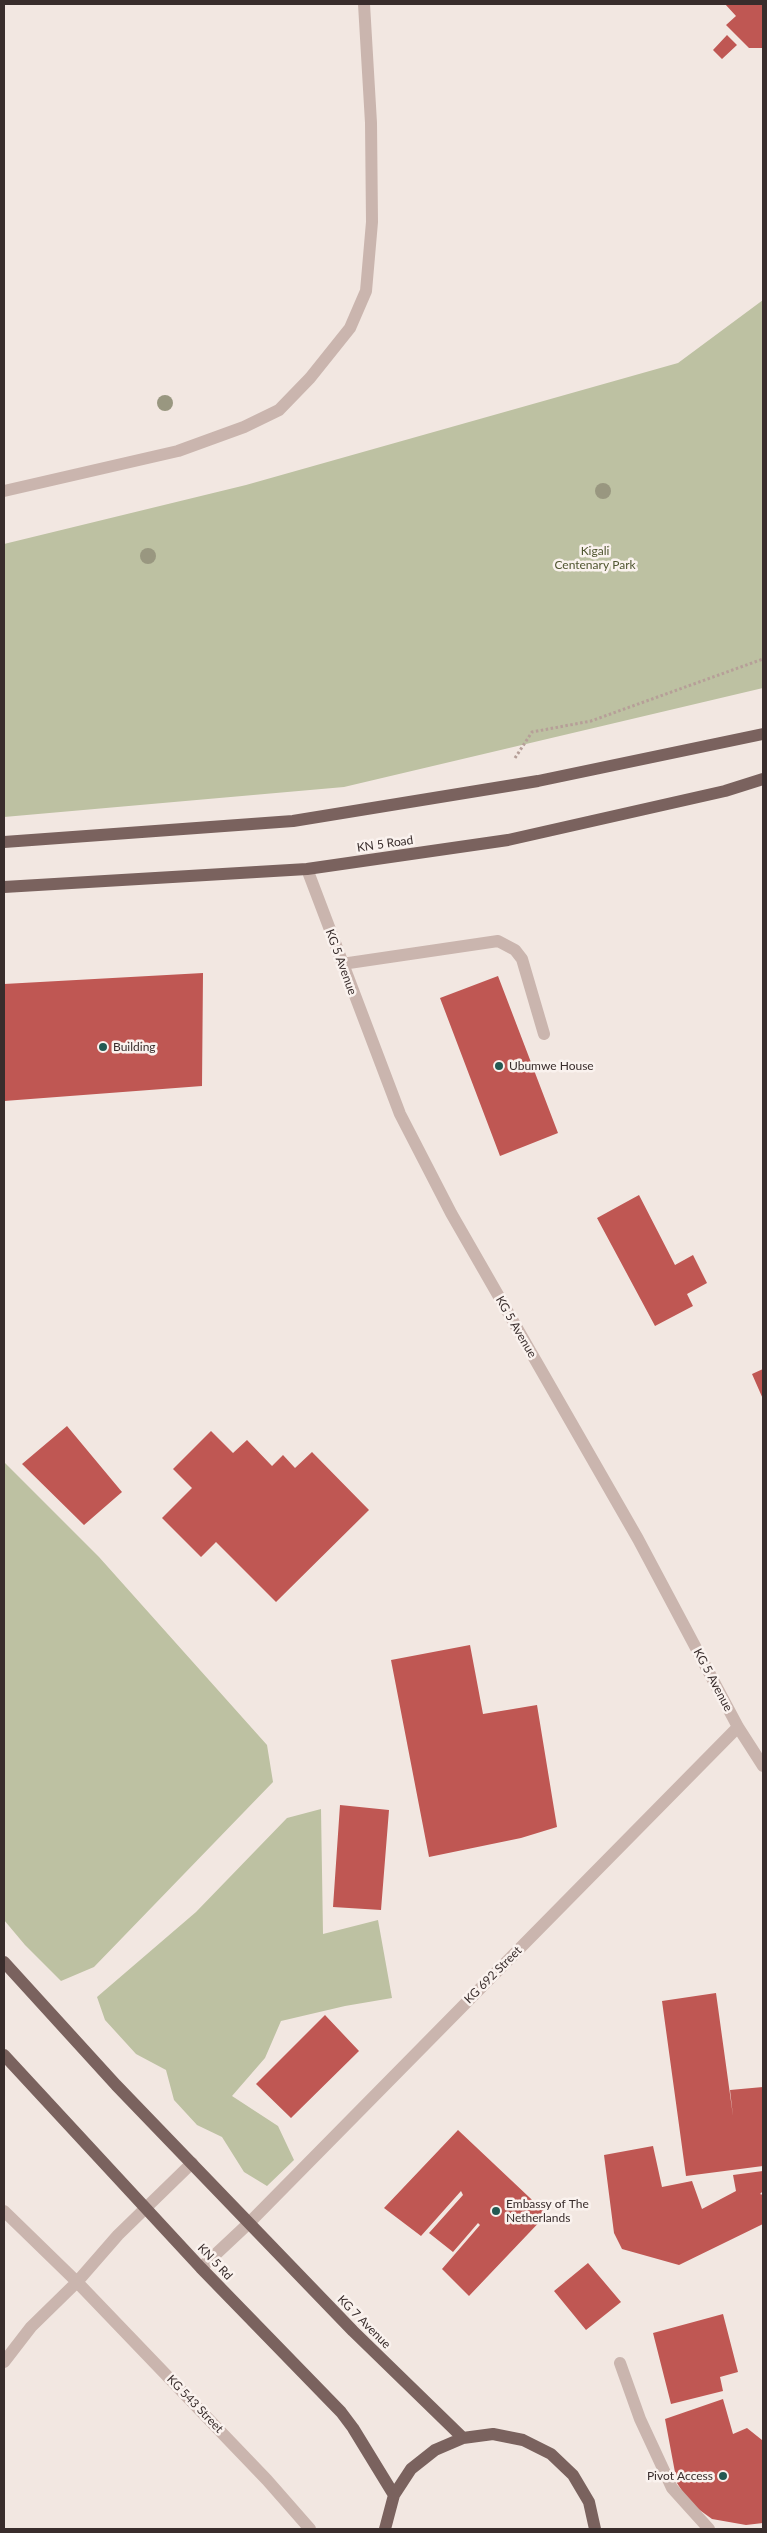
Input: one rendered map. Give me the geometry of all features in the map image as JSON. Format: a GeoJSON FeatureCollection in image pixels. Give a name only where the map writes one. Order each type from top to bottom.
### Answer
{"type":"FeatureCollection","features":[{"type":"Feature","properties":{"kind":"main road"},"geometry":{"type":"LineString","coordinates":[[4,842],[293,821],[494,789],[763,734]]}},
{"type":"Feature","properties":{"kind":"main road","name":"KN 5 Road"},"geometry":{"type":"LineString","coordinates":[[4,887],[307,869],[508,840],[725,791],[763,779]]}},
{"type":"Feature","properties":{"kind":"main road"},"geometry":{"type":"LineString","coordinates":[[4,1962],[116,2085],[249,2223]]}},
{"type":"Feature","properties":{"kind":"main road","name":"KN 5 Rd"},"geometry":{"type":"LineString","coordinates":[[4,2055],[201,2268],[341,2412],[353,2428],[394,2495]]}},
{"type":"Feature","properties":{"kind":"main road","name":"KG 7 Avenue"},"geometry":{"type":"LineString","coordinates":[[249,2223],[353,2331],[462,2438]]}},
{"type":"Feature","properties":{"kind":"main road"},"geometry":{"type":"LineString","coordinates":[[385,2529],[394,2495],[411,2470],[434,2450],[462,2438],[494,2434],[524,2440],[551,2454],[573,2475],[588,2502],[595,2529]]}},
{"type":"Feature","properties":{"kind":"street"},"geometry":{"type":"LineString","coordinates":[[4,491],[178,451],[244,427],[279,410],[310,378],[350,328],[366,291],[372,222],[371,123],[364,4]]}},
{"type":"Feature","properties":{"kind":"street","name":"KG 5 Avenue"},"geometry":{"type":"LineString","coordinates":[[307,869],[400,1114],[451,1213],[638,1539],[738,1727],[763,1766]]}},
{"type":"Feature","properties":{"kind":"street"},"geometry":{"type":"LineString","coordinates":[[342,964],[498,941],[514,950],[522,959],[544,1034]]}},
{"type":"Feature","properties":{"kind":"street","name":"KG 692 Street"},"geometry":{"type":"LineString","coordinates":[[201,2268],[249,2223],[738,1727]]}},
{"type":"Feature","properties":{"kind":"street"},"geometry":{"type":"LineString","coordinates":[[4,2362],[31,2327],[77,2282],[118,2235],[192,2163]]}},
{"type":"Feature","properties":{"kind":"street","name":"KG 543 Street"},"geometry":{"type":"LineString","coordinates":[[4,2211],[77,2282],[267,2480],[310,2529]]}},
{"type":"Feature","properties":{"kind":"street"},"geometry":{"type":"LineString","coordinates":[[620,2363],[640,2419],[672,2488],[709,2529]]}},
{"type":"Feature","properties":{"kind":"path"},"geometry":{"type":"LineString","coordinates":[[494,789],[532,732],[592,721],[763,659]]}},
{"type":"Feature","properties":{"kind":"green space","name":"Kigali Centenary Park"},"geometry":{"type":"Polygon","coordinates":[[[763,300],[763,688],[344,787],[4,817],[4,544],[246,485],[678,363],[763,300]]]}},
{"type":"Feature","properties":{"kind":"green space"},"geometry":{"type":"Polygon","coordinates":[[[5,1463],[99,1557],[267,1745],[273,1782],[94,1967],[61,1981],[25,1945],[4,1920],[5,1463]]]}},
{"type":"Feature","properties":{"kind":"green space"},"geometry":{"type":"Polygon","coordinates":[[[321,1809],[323,1934],[378,1920],[392,1998],[345,2006],[281,2021],[265,2058],[232,2096],[278,2126],[294,2160],[267,2186],[244,2172],[222,2137],[197,2125],[174,2100],[166,2070],[136,2054],[105,2020],[97,1997],[196,1912],[287,1818],[321,1809]]]}},
{"type":"Feature","properties":{"kind":"building"},"geometry":{"type":"Polygon","coordinates":[[[725,4],[763,4],[763,48],[749,48],[726,25],[736,16],[725,4]]]}},
{"type":"Feature","properties":{"kind":"building"},"geometry":{"type":"Polygon","coordinates":[[[727,35],[737,45],[722,59],[713,50],[727,35]]]}},
{"type":"Feature","properties":{"kind":"building"},"geometry":{"type":"Polygon","coordinates":[[[203,973],[202,1086],[4,1101],[4,984],[203,973]]]}},
{"type":"Feature","properties":{"kind":"building","name":"Ubumwe House"},"geometry":{"type":"Polygon","coordinates":[[[498,976],[558,1133],[500,1156],[440,998],[498,976]]]}},
{"type":"Feature","properties":{"kind":"building"},"geometry":{"type":"Polygon","coordinates":[[[639,1195],[675,1265],[693,1255],[707,1283],[687,1294],[693,1306],[655,1326],[597,1218],[639,1195]]]}},
{"type":"Feature","properties":{"kind":"building"},"geometry":{"type":"Polygon","coordinates":[[[763,1369],[763,1399],[752,1374],[763,1369]]]}},
{"type":"Feature","properties":{"kind":"building"},"geometry":{"type":"Polygon","coordinates":[[[67,1426],[122,1492],[84,1525],[22,1464],[67,1426]]]}},
{"type":"Feature","properties":{"kind":"building"},"geometry":{"type":"Polygon","coordinates":[[[211,1431],[233,1453],[247,1440],[272,1466],[283,1455],[295,1468],[312,1452],[369,1510],[276,1602],[216,1542],[201,1557],[162,1518],[192,1488],[173,1469],[211,1431]]]}},
{"type":"Feature","properties":{"kind":"building"},"geometry":{"type":"Polygon","coordinates":[[[470,1645],[483,1714],[537,1705],[557,1827],[521,1838],[429,1857],[391,1660],[470,1645]]]}},
{"type":"Feature","properties":{"kind":"building"},"geometry":{"type":"Polygon","coordinates":[[[340,1805],[389,1810],[381,1910],[333,1907],[340,1805]]]}},
{"type":"Feature","properties":{"kind":"building"},"geometry":{"type":"Polygon","coordinates":[[[716,1993],[733,2116],[730,2090],[763,2087],[763,2166],[686,2176],[662,2001],[716,1993]]]}},
{"type":"Feature","properties":{"kind":"building"},"geometry":{"type":"Polygon","coordinates":[[[325,2015],[359,2051],[291,2118],[256,2084],[325,2015]]]}},
{"type":"Feature","properties":{"kind":"building","name":"Embassy of The Netherlands"},"geometry":{"type":"Polygon","coordinates":[[[458,2130],[547,2214],[469,2296],[442,2269],[480,2225],[478,2223],[453,2252],[429,2233],[463,2195],[461,2191],[421,2236],[384,2208],[458,2130]]]}},
{"type":"Feature","properties":{"kind":"building"},"geometry":{"type":"Polygon","coordinates":[[[653,2146],[662,2187],[692,2181],[702,2209],[736,2191],[733,2175],[763,2171],[763,2191],[760,2194],[763,2195],[763,2224],[679,2265],[622,2249],[614,2233],[604,2155],[653,2146]]]}},
{"type":"Feature","properties":{"kind":"building"},"geometry":{"type":"Polygon","coordinates":[[[588,2263],[621,2302],[586,2330],[554,2291],[588,2263]]]}},
{"type":"Feature","properties":{"kind":"building"},"geometry":{"type":"Polygon","coordinates":[[[723,2314],[738,2372],[720,2377],[723,2391],[671,2404],[653,2333],[723,2314]]]}},
{"type":"Feature","properties":{"kind":"building"},"geometry":{"type":"Polygon","coordinates":[[[723,2399],[733,2434],[747,2428],[762,2440],[763,2523],[746,2525],[712,2519],[690,2503],[677,2483],[665,2419],[723,2399]]]}},
{"type":"Feature","properties":{"kind":"place","name":"Building"},"geometry":{"type":"Point","coordinates":[103,1047]}},
{"type":"Feature","properties":{"kind":"place","name":"Ubumwe House"},"geometry":{"type":"Point","coordinates":[499,1066]}},
{"type":"Feature","properties":{"kind":"place","name":"Embassy of The Netherlands"},"geometry":{"type":"Point","coordinates":[496,2211]}},
{"type":"Feature","properties":{"kind":"place","name":"Pivot Access"},"geometry":{"type":"Point","coordinates":[723,2476]}}]}
